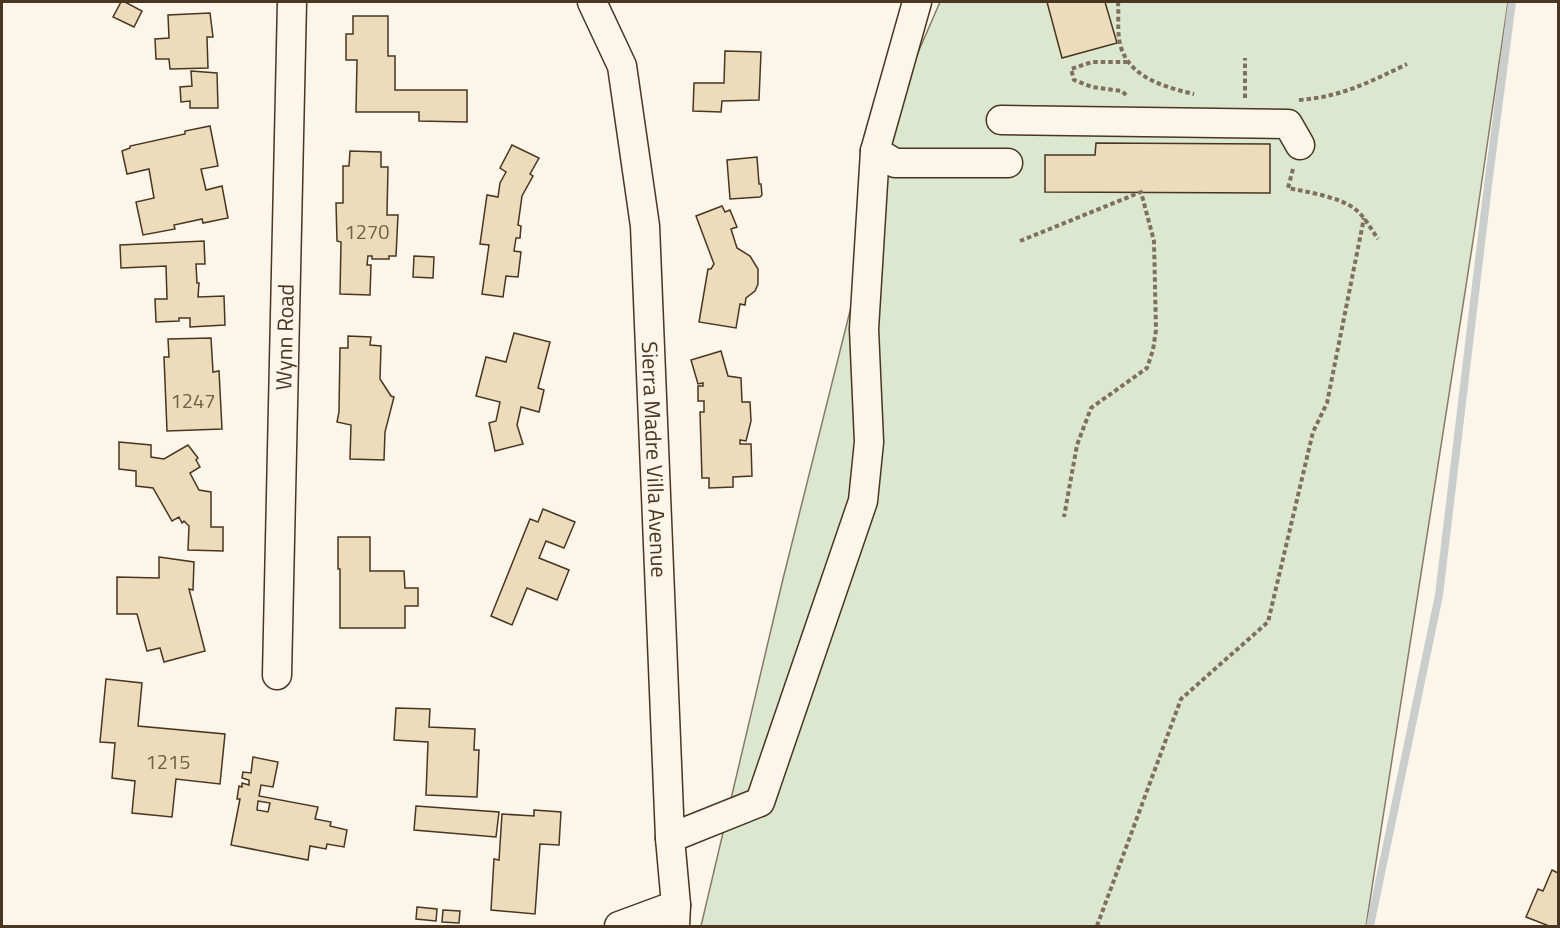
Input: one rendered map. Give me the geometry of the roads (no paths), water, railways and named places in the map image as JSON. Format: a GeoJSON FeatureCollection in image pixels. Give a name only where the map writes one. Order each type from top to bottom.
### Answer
{"type":"FeatureCollection","features":[{"type":"Feature","properties":{"kind":"street","name":"Wynn Road"},"geometry":{"type":"LineString","coordinates":[[277,675],[292,2]]}},
{"type":"Feature","properties":{"kind":"street","name":"Sierra Madre Villa Avenue"},"geometry":{"type":"LineString","coordinates":[[592,2],[622,66],[645,226],[670,838],[676,916]]}},
{"type":"Feature","properties":{"kind":"street"},"geometry":{"type":"LineString","coordinates":[[670,838],[760,802],[862,501],[869,442],[864,329],[875,151],[917,2]]}},
{"type":"Feature","properties":{"kind":"street"},"geometry":{"type":"LineString","coordinates":[[1001,120],[1288,124],[1300,146]]}},
{"type":"Feature","properties":{"kind":"street"},"geometry":{"type":"LineString","coordinates":[[875,151],[895,163],[1008,163]]}},
{"type":"Feature","properties":{"kind":"street"},"geometry":{"type":"LineString","coordinates":[[619,927],[676,916]]}},
{"type":"Feature","properties":{"kind":"waterway"},"geometry":{"type":"LineString","coordinates":[[1370,926],[1439,595],[1512,2]]}}]}
